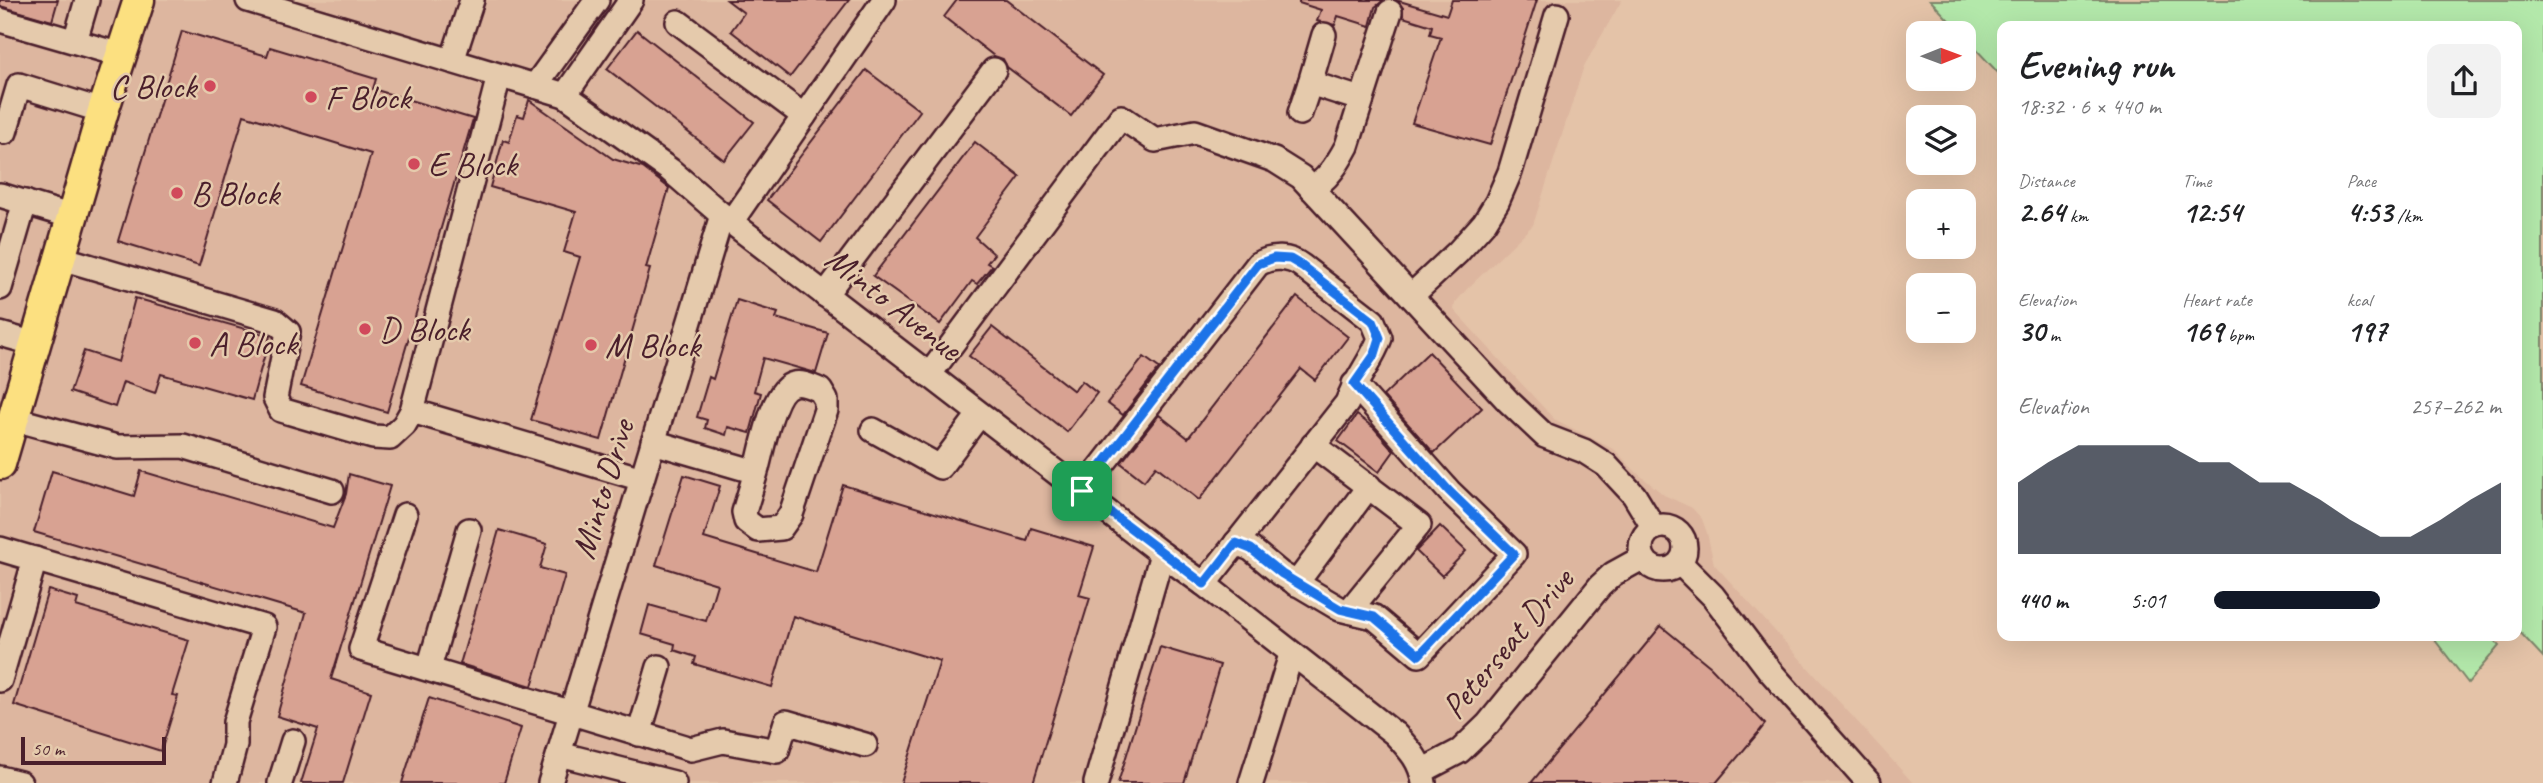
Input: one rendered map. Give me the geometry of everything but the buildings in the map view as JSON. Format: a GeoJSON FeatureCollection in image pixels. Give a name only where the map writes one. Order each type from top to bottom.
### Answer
{"type":"FeatureCollection","features":[{"type":"Feature","properties":{"kind":"main road"},"geometry":{"type":"LineString","coordinates":[[0,464],[103,111],[139,0]]}},
{"type":"Feature","properties":{"kind":"street"},"geometry":{"type":"LineString","coordinates":[[75,41],[87,0]]}},
{"type":"Feature","properties":{"kind":"street"},"geometry":{"type":"LineString","coordinates":[[452,61],[472,0]]}},
{"type":"Feature","properties":{"kind":"street"},"geometry":{"type":"LineString","coordinates":[[535,86],[597,0]]}},
{"type":"Feature","properties":{"kind":"street"},"geometry":{"type":"LineString","coordinates":[[565,95],[631,0]]}},
{"type":"Feature","properties":{"kind":"street","name":"Minto Drive"},"geometry":{"type":"LineString","coordinates":[[550,783],[653,442],[727,218],[804,116],[884,0]]}},
{"type":"Feature","properties":{"kind":"street","name":"Minto Avenue"},"geometry":{"type":"LineString","coordinates":[[256,1],[565,95],[670,170],[727,218],[979,415],[1204,584],[1291,655],[1395,734],[1414,754],[1423,777]]}},
{"type":"Feature","properties":{"kind":"street"},"geometry":{"type":"LineString","coordinates":[[1306,182],[1318,185],[1341,157],[1390,12]]}},
{"type":"Feature","properties":{"kind":"street"},"geometry":{"type":"LineString","coordinates":[[1410,296],[1458,252],[1484,223],[1497,202],[1510,172],[1557,15]]}},
{"type":"Feature","properties":{"kind":"street"},"geometry":{"type":"LineString","coordinates":[[0,20],[121,55]]}},
{"type":"Feature","properties":{"kind":"street"},"geometry":{"type":"LineString","coordinates":[[678,22],[804,116]]}},
{"type":"Feature","properties":{"kind":"street"},"geometry":{"type":"LineString","coordinates":[[1300,113],[1324,35]]}},
{"type":"Feature","properties":{"kind":"street"},"geometry":{"type":"LineString","coordinates":[[825,295],[994,70]]}},
{"type":"Feature","properties":{"kind":"street"},"geometry":{"type":"LineString","coordinates":[[61,258],[275,321],[288,332],[275,398],[281,410],[373,437],[390,438],[404,425],[412,411],[499,76]]}},
{"type":"Feature","properties":{"kind":"street"},"geometry":{"type":"LineString","coordinates":[[1310,83],[1360,99]]}},
{"type":"Feature","properties":{"kind":"street"},"geometry":{"type":"LineString","coordinates":[[5,132],[19,85],[103,111]]}},
{"type":"Feature","properties":{"kind":"street"},"geometry":{"type":"LineString","coordinates":[[929,374],[1121,117],[1155,140],[1195,132],[1274,160],[1306,182],[1536,429],[1545,436],[1584,451],[1606,465],[1633,495],[1654,528]]}},
{"type":"Feature","properties":{"kind":"street"},"geometry":{"type":"LineString","coordinates":[[0,195],[73,217]]}},
{"type":"Feature","properties":{"kind":"street"},"geometry":{"type":"LineString","coordinates":[[0,288],[25,202]]}},
{"type":"Feature","properties":{"kind":"street"},"geometry":{"type":"LineString","coordinates":[[1082,491],[1258,264],[1267,260],[1296,261],[1373,321],[1380,338],[1375,354],[1354,384],[1347,403],[1204,584]]}},
{"type":"Feature","properties":{"kind":"street"},"geometry":{"type":"LineString","coordinates":[[0,334],[36,344]]}},
{"type":"Feature","properties":{"kind":"street"},"geometry":{"type":"LineString","coordinates":[[795,383],[820,390],[827,400],[826,410],[791,514],[781,528],[758,530],[746,521],[744,512],[756,472],[776,401],[787,387],[795,383]]}},
{"type":"Feature","properties":{"kind":"street"},"geometry":{"type":"LineString","coordinates":[[1236,543],[1251,549],[1296,584],[1340,609],[1374,617],[1419,655],[1514,554],[1449,491],[1354,384]]}},
{"type":"Feature","properties":{"kind":"street"},"geometry":{"type":"LineString","coordinates":[[412,411],[642,479]]}},
{"type":"Feature","properties":{"kind":"street"},"geometry":{"type":"LineString","coordinates":[[873,430],[940,467],[979,415]]}},
{"type":"Feature","properties":{"kind":"street"},"geometry":{"type":"LineString","coordinates":[[14,419],[117,447],[183,446],[332,491]]}},
{"type":"Feature","properties":{"kind":"street"},"geometry":{"type":"LineString","coordinates":[[653,442],[756,472]]}},
{"type":"Feature","properties":{"kind":"street"},"geometry":{"type":"LineString","coordinates":[[1313,446],[1419,525],[1349,611]]}},
{"type":"Feature","properties":{"kind":"street"},"geometry":{"type":"LineString","coordinates":[[1296,584],[1369,486]]}},
{"type":"Feature","properties":{"kind":"street"},"geometry":{"type":"LineString","coordinates":[[405,514],[361,649],[691,749],[723,741],[778,751],[786,722],[865,745]]}},
{"type":"Feature","properties":{"kind":"street"},"geometry":{"type":"LineString","coordinates":[[1668,527],[1680,535],[1685,549],[1680,562],[1667,570],[1646,564],[1642,558],[1641,544],[1647,532],[1654,528],[1668,527]]}},
{"type":"Feature","properties":{"kind":"street"},"geometry":{"type":"LineString","coordinates":[[429,668],[469,530]]}},
{"type":"Feature","properties":{"kind":"street"},"geometry":{"type":"LineString","coordinates":[[0,549],[264,626],[235,722],[234,745],[225,783]]}},
{"type":"Feature","properties":{"kind":"street"},"geometry":{"type":"LineString","coordinates":[[1096,783],[1162,554]]}},
{"type":"Feature","properties":{"kind":"street","name":"Peterseat Drive"},"geometry":{"type":"LineString","coordinates":[[1423,777],[1474,738],[1600,586],[1642,558]]}},
{"type":"Feature","properties":{"kind":"street"},"geometry":{"type":"LineString","coordinates":[[0,680],[35,559]]}},
{"type":"Feature","properties":{"kind":"street"},"geometry":{"type":"LineString","coordinates":[[1680,562],[1713,596],[1770,671],[1869,783]]}},
{"type":"Feature","properties":{"kind":"street"},"geometry":{"type":"LineString","coordinates":[[1251,783],[1291,655]]}},
{"type":"Feature","properties":{"kind":"street"},"geometry":{"type":"LineString","coordinates":[[639,734],[659,667]]}},
{"type":"Feature","properties":{"kind":"street"},"geometry":{"type":"LineString","coordinates":[[280,783],[293,741]]}},
{"type":"Feature","properties":{"kind":"street"},"geometry":{"type":"LineString","coordinates":[[559,754],[674,783]]}},
{"type":"Feature","properties":{"kind":"street"},"geometry":{"type":"LineString","coordinates":[[0,778],[20,783]]}},
{"type":"Feature","properties":{"kind":"shaded area"},"geometry":{"type":"Polygon","coordinates":[[[0,0],[1622,0],[1584,66],[1533,225],[1467,289],[1455,303],[1454,310],[1554,419],[1615,450],[1664,495],[1692,508],[1702,519],[1714,564],[1913,783],[0,783],[0,0]]]}},
{"type":"Feature","properties":{"kind":"green space"},"geometry":{"type":"Polygon","coordinates":[[[1930,0],[2543,0],[2543,657],[2522,634],[2522,21],[1997,21],[1997,72],[1976,49],[1976,21],[1950,21],[1930,0]]]}},
{"type":"Feature","properties":{"kind":"green space"},"geometry":{"type":"Polygon","coordinates":[[[2436,641],[2495,641],[2499,646],[2468,683],[2436,641]]]}},
{"type":"Feature","properties":{"kind":"place","name":"C Block"},"geometry":{"type":"Point","coordinates":[210,86]}},
{"type":"Feature","properties":{"kind":"place","name":"F Block"},"geometry":{"type":"Point","coordinates":[311,97]}},
{"type":"Feature","properties":{"kind":"place","name":"E Block"},"geometry":{"type":"Point","coordinates":[414,164]}},
{"type":"Feature","properties":{"kind":"place","name":"B Block"},"geometry":{"type":"Point","coordinates":[177,193]}},
{"type":"Feature","properties":{"kind":"place","name":"D Block"},"geometry":{"type":"Point","coordinates":[365,329]}},
{"type":"Feature","properties":{"kind":"place","name":"A Block"},"geometry":{"type":"Point","coordinates":[195,343]}},
{"type":"Feature","properties":{"kind":"place","name":"M Block"},"geometry":{"type":"Point","coordinates":[591,345]}},
{"type":"Feature","properties":{"kind":"route"},"geometry":{"type":"LineString","coordinates":[[1274,258],[1290,259],[1373,321],[1380,338],[1375,354],[1354,384],[1449,491],[1514,554],[1419,655],[1374,617],[1340,609],[1296,584],[1251,549],[1236,543],[1204,584],[1082,491],[1258,264],[1274,258]]}}]}
